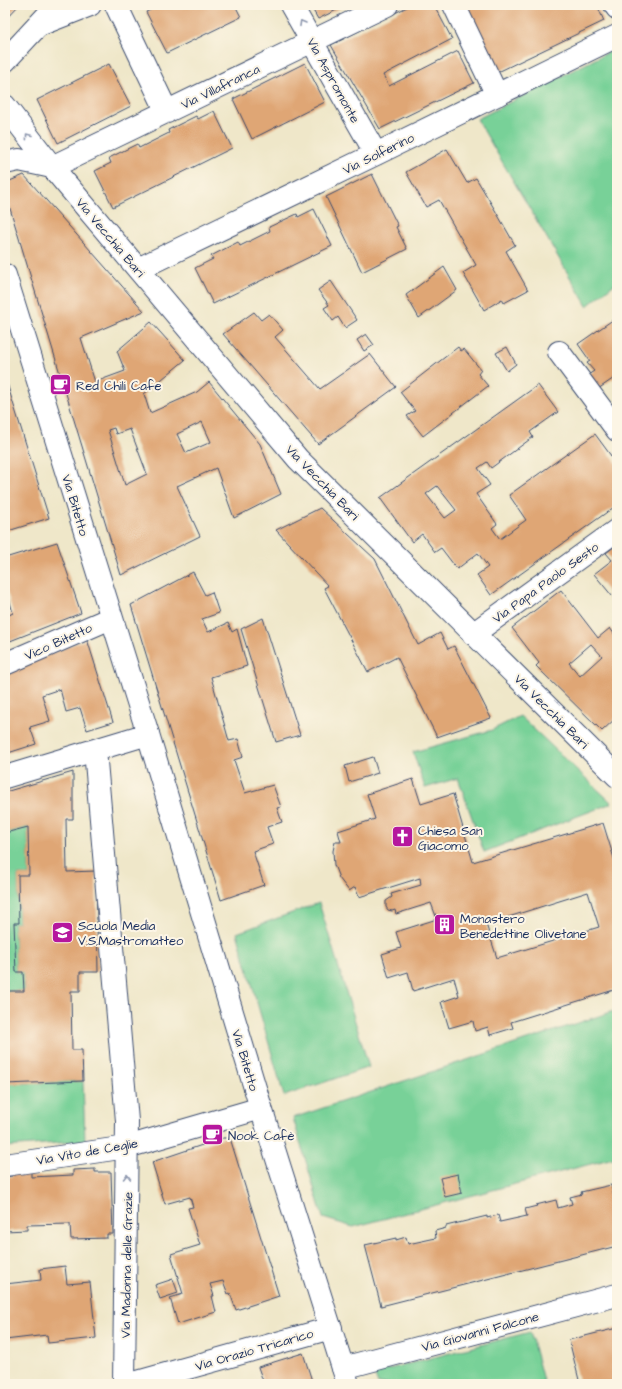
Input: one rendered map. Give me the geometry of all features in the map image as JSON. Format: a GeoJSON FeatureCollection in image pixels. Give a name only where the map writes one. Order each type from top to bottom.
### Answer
{"type":"FeatureCollection","features":[{"type":"Feature","properties":{"kind":"street"},"geometry":{"type":"LineString","coordinates":[[5,61],[57,5]]}},
{"type":"Feature","properties":{"kind":"street"},"geometry":{"type":"LineString","coordinates":[[39,25],[90,5]]}},
{"type":"Feature","properties":{"kind":"street"},"geometry":{"type":"LineString","coordinates":[[116,5],[167,112]]}},
{"type":"Feature","properties":{"kind":"street","name":"Via Aspromonte"},"geometry":{"type":"LineString","coordinates":[[292,5],[376,154]]}},
{"type":"Feature","properties":{"kind":"street","name":"Via Villafranca"},"geometry":{"type":"LineString","coordinates":[[52,167],[387,5]]}},
{"type":"Feature","properties":{"kind":"street"},"geometry":{"type":"LineString","coordinates":[[454,5],[497,94]]}},
{"type":"Feature","properties":{"kind":"street","name":"Via Solferino"},"geometry":{"type":"LineString","coordinates":[[138,269],[617,36]]}},
{"type":"Feature","properties":{"kind":"street","name":"Via Vecchia Bari"},"geometry":{"type":"LineString","coordinates":[[5,106],[52,167],[298,459],[617,776]]}},
{"type":"Feature","properties":{"kind":"street"},"geometry":{"type":"LineString","coordinates":[[5,163],[19,160],[52,167]]}},
{"type":"Feature","properties":{"kind":"street","name":"Via Bitetto"},"geometry":{"type":"LineString","coordinates":[[5,275],[148,734],[261,1108],[346,1376]]}},
{"type":"Feature","properties":{"kind":"street"},"geometry":{"type":"LineString","coordinates":[[559,352],[617,430]]}},
{"type":"Feature","properties":{"kind":"street","name":"Via Papa Paolo Sesto"},"geometry":{"type":"LineString","coordinates":[[473,634],[617,530]]}},
{"type":"Feature","properties":{"kind":"street","name":"Vico Bitetto"},"geometry":{"type":"LineString","coordinates":[[5,664],[111,618]]}},
{"type":"Feature","properties":{"kind":"street"},"geometry":{"type":"LineString","coordinates":[[5,777],[148,734]]}},
{"type":"Feature","properties":{"kind":"street","name":"Via Madonna delle Grazie"},"geometry":{"type":"LineString","coordinates":[[95,750],[127,1121],[124,1384]]}},
{"type":"Feature","properties":{"kind":"street","name":"Via Vito de Ceglie"},"geometry":{"type":"LineString","coordinates":[[5,1165],[127,1147],[261,1108]]}},
{"type":"Feature","properties":{"kind":"street","name":"Via Giovanni Falcone"},"geometry":{"type":"LineString","coordinates":[[346,1376],[617,1295]]}},
{"type":"Feature","properties":{"kind":"street","name":"Via Orazio Tricarico"},"geometry":{"type":"LineString","coordinates":[[130,1384],[331,1328]]}},
{"type":"Feature","properties":{"kind":"green space"},"geometry":{"type":"Polygon","coordinates":[[[617,48],[617,282],[587,306],[477,119],[617,48]]]}},
{"type":"Feature","properties":{"kind":"green space"},"geometry":{"type":"Polygon","coordinates":[[[520,716],[612,803],[484,852],[458,778],[425,788],[413,752],[492,730],[520,716]]]}},
{"type":"Feature","properties":{"kind":"green space"},"geometry":{"type":"Polygon","coordinates":[[[28,827],[29,875],[18,875],[19,923],[14,923],[16,972],[23,972],[24,991],[5,991],[5,833],[28,827]]]}},
{"type":"Feature","properties":{"kind":"green space"},"geometry":{"type":"Polygon","coordinates":[[[319,903],[369,1067],[284,1096],[237,933],[319,903]]]}},
{"type":"Feature","properties":{"kind":"green space"},"geometry":{"type":"Polygon","coordinates":[[[617,1010],[617,1157],[353,1227],[323,1218],[293,1118],[617,1010]]]}},
{"type":"Feature","properties":{"kind":"green space"},"geometry":{"type":"Polygon","coordinates":[[[83,1081],[85,1141],[5,1147],[5,1084],[83,1081]]]}},
{"type":"Feature","properties":{"kind":"green space"},"geometry":{"type":"Polygon","coordinates":[[[530,1332],[544,1384],[378,1384],[374,1373],[530,1332]]]}},
{"type":"Feature","properties":{"kind":"building"},"geometry":{"type":"Polygon","coordinates":[[[5,5],[19,5],[5,20],[5,5]]]}},
{"type":"Feature","properties":{"kind":"building"},"geometry":{"type":"Polygon","coordinates":[[[161,5],[235,5],[241,17],[167,53],[146,12],[161,5]]]}},
{"type":"Feature","properties":{"kind":"building"},"geometry":{"type":"Polygon","coordinates":[[[310,5],[347,5],[318,19],[310,5]]]}},
{"type":"Feature","properties":{"kind":"building"},"geometry":{"type":"Polygon","coordinates":[[[411,5],[434,5],[452,39],[383,75],[389,86],[458,51],[474,83],[380,129],[331,45],[411,5]]]}},
{"type":"Feature","properties":{"kind":"building"},"geometry":{"type":"Polygon","coordinates":[[[465,5],[597,5],[604,21],[498,72],[465,5]]]}},
{"type":"Feature","properties":{"kind":"building"},"geometry":{"type":"Polygon","coordinates":[[[305,63],[325,102],[252,139],[233,99],[305,63]]]}},
{"type":"Feature","properties":{"kind":"building"},"geometry":{"type":"Polygon","coordinates":[[[109,64],[131,106],[58,143],[37,100],[109,64]]]}},
{"type":"Feature","properties":{"kind":"building"},"geometry":{"type":"Polygon","coordinates":[[[214,111],[232,148],[113,207],[95,171],[111,163],[109,158],[137,144],[139,148],[169,133],[168,130],[196,116],[198,119],[214,111]]]}},
{"type":"Feature","properties":{"kind":"building"},"geometry":{"type":"Polygon","coordinates":[[[447,149],[467,183],[476,178],[495,210],[515,245],[506,251],[528,290],[504,303],[502,299],[484,310],[463,273],[476,265],[439,200],[426,207],[406,172],[447,149]]]}},
{"type":"Feature","properties":{"kind":"building"},"geometry":{"type":"Polygon","coordinates":[[[372,174],[398,226],[396,227],[407,249],[362,272],[326,197],[372,174]]]}},
{"type":"Feature","properties":{"kind":"building"},"geometry":{"type":"Polygon","coordinates":[[[24,175],[144,311],[81,338],[95,382],[125,371],[117,351],[151,322],[185,360],[144,394],[150,413],[197,392],[209,382],[260,444],[281,494],[234,518],[216,468],[177,486],[200,536],[121,575],[5,192],[5,183],[24,175]],[[202,422],[177,434],[186,453],[211,442],[202,422]],[[114,428],[108,430],[125,485],[147,474],[130,429],[116,434],[114,428]]]}},
{"type":"Feature","properties":{"kind":"building"},"geometry":{"type":"Polygon","coordinates":[[[314,209],[332,246],[213,304],[195,268],[213,259],[211,256],[238,242],[240,246],[270,231],[269,227],[297,214],[298,217],[314,209]]]}},
{"type":"Feature","properties":{"kind":"building"},"geometry":{"type":"Polygon","coordinates":[[[444,267],[457,290],[419,318],[406,295],[444,267]]]}},
{"type":"Feature","properties":{"kind":"building"},"geometry":{"type":"Polygon","coordinates":[[[331,281],[357,320],[345,328],[338,317],[333,321],[324,308],[329,305],[318,290],[331,281]]]}},
{"type":"Feature","properties":{"kind":"building"},"geometry":{"type":"Polygon","coordinates":[[[254,312],[261,320],[269,314],[283,330],[275,337],[320,389],[370,354],[396,387],[318,444],[223,334],[254,312]]]}},
{"type":"Feature","properties":{"kind":"building"},"geometry":{"type":"Polygon","coordinates":[[[617,317],[617,376],[598,389],[588,375],[594,371],[587,363],[590,361],[578,344],[617,317]]]}},
{"type":"Feature","properties":{"kind":"building"},"geometry":{"type":"Polygon","coordinates":[[[366,334],[374,345],[364,351],[357,340],[366,334]]]}},
{"type":"Feature","properties":{"kind":"building"},"geometry":{"type":"Polygon","coordinates":[[[458,347],[461,351],[464,349],[481,370],[478,374],[488,386],[423,436],[407,416],[415,411],[400,392],[458,347]]]}},
{"type":"Feature","properties":{"kind":"building"},"geometry":{"type":"Polygon","coordinates":[[[507,347],[516,364],[507,371],[496,353],[507,347]]]}},
{"type":"Feature","properties":{"kind":"building"},"geometry":{"type":"Polygon","coordinates":[[[5,377],[49,518],[5,532],[5,377]]]}},
{"type":"Feature","properties":{"kind":"building"},"geometry":{"type":"Polygon","coordinates":[[[538,385],[558,412],[530,432],[533,437],[491,468],[487,462],[478,468],[490,485],[476,494],[497,524],[492,528],[500,539],[526,520],[509,495],[595,434],[617,464],[617,505],[491,595],[477,575],[488,567],[478,553],[457,569],[441,548],[435,552],[422,534],[412,542],[380,498],[538,385]],[[437,486],[426,494],[445,518],[456,510],[437,486]]]}},
{"type":"Feature","properties":{"kind":"building"},"geometry":{"type":"Polygon","coordinates":[[[320,508],[375,559],[418,645],[440,633],[448,649],[454,646],[491,718],[437,737],[397,657],[368,672],[324,588],[328,586],[276,530],[320,508]]]}},
{"type":"Feature","properties":{"kind":"building"},"geometry":{"type":"Polygon","coordinates":[[[57,542],[81,613],[5,643],[5,617],[13,613],[5,584],[5,558],[57,542]]]}},
{"type":"Feature","properties":{"kind":"building"},"geometry":{"type":"Polygon","coordinates":[[[615,546],[617,548],[617,602],[594,574],[612,560],[606,553],[615,546]]]}},
{"type":"Feature","properties":{"kind":"building"},"geometry":{"type":"Polygon","coordinates":[[[193,572],[205,595],[212,592],[219,613],[202,619],[208,632],[228,623],[232,632],[237,629],[247,666],[211,677],[229,741],[238,739],[243,757],[234,760],[245,793],[273,785],[281,807],[277,808],[282,822],[267,827],[273,844],[253,851],[264,885],[221,900],[131,605],[193,572]]]}},
{"type":"Feature","properties":{"kind":"building"},"geometry":{"type":"Polygon","coordinates":[[[561,590],[598,638],[610,628],[617,638],[617,717],[602,731],[536,666],[539,663],[512,628],[561,590]],[[591,644],[569,663],[580,676],[602,656],[591,644]]]}},
{"type":"Feature","properties":{"kind":"building"},"geometry":{"type":"Polygon","coordinates":[[[263,618],[300,735],[276,742],[241,629],[263,618]]]}},
{"type":"Feature","properties":{"kind":"building"},"geometry":{"type":"Polygon","coordinates":[[[87,639],[113,722],[87,730],[80,708],[66,712],[60,689],[42,695],[50,721],[30,727],[36,744],[5,754],[5,671],[87,639]]]}},
{"type":"Feature","properties":{"kind":"building"},"geometry":{"type":"Polygon","coordinates":[[[373,757],[378,773],[349,782],[345,766],[373,757]]]}},
{"type":"Feature","properties":{"kind":"building"},"geometry":{"type":"Polygon","coordinates":[[[73,772],[73,819],[66,819],[67,872],[96,871],[98,972],[80,972],[80,991],[71,991],[72,1050],[82,1050],[83,1081],[5,1084],[5,991],[24,991],[23,972],[16,972],[14,923],[19,923],[18,875],[29,875],[28,827],[5,833],[5,792],[73,772]]]}},
{"type":"Feature","properties":{"kind":"building","name":"Monastero Benedettine Olivetane"},"geometry":{"type":"Polygon","coordinates":[[[413,779],[421,804],[453,794],[473,862],[603,823],[617,868],[617,989],[511,1022],[513,1028],[490,1035],[488,1027],[475,1031],[473,1021],[449,1028],[441,1002],[459,996],[454,978],[413,991],[408,972],[389,978],[382,954],[401,948],[396,932],[437,919],[431,903],[396,914],[395,910],[388,910],[386,907],[386,901],[392,897],[391,894],[421,885],[420,878],[359,897],[355,887],[349,891],[339,878],[334,865],[333,851],[335,842],[341,842],[338,831],[375,819],[367,794],[413,779]],[[588,892],[486,924],[497,958],[599,927],[588,892]]]}},
{"type":"Feature","properties":{"kind":"building"},"geometry":{"type":"Polygon","coordinates":[[[223,1138],[230,1138],[279,1296],[236,1310],[230,1293],[228,1294],[223,1281],[210,1284],[214,1296],[212,1296],[216,1312],[178,1324],[170,1298],[183,1294],[171,1254],[200,1245],[188,1208],[193,1207],[190,1197],[165,1204],[152,1162],[223,1138]]]}},
{"type":"Feature","properties":{"kind":"building"},"geometry":{"type":"Polygon","coordinates":[[[95,1169],[95,1172],[111,1172],[113,1234],[107,1234],[107,1238],[71,1239],[70,1224],[27,1225],[27,1230],[5,1231],[5,1177],[12,1176],[12,1173],[31,1172],[31,1177],[73,1175],[73,1170],[95,1169]]]}},
{"type":"Feature","properties":{"kind":"building"},"geometry":{"type":"Polygon","coordinates":[[[458,1174],[462,1193],[445,1197],[440,1178],[458,1174]]]}},
{"type":"Feature","properties":{"kind":"building"},"geometry":{"type":"Polygon","coordinates":[[[611,1185],[617,1209],[617,1246],[381,1306],[365,1245],[406,1237],[408,1244],[436,1238],[435,1231],[446,1228],[446,1226],[487,1216],[487,1218],[498,1215],[500,1222],[527,1216],[525,1209],[556,1200],[558,1208],[572,1204],[570,1197],[582,1194],[581,1192],[611,1185]]]}},
{"type":"Feature","properties":{"kind":"building"},"geometry":{"type":"Polygon","coordinates":[[[65,1266],[67,1284],[90,1282],[96,1338],[48,1343],[47,1335],[5,1340],[5,1284],[41,1280],[40,1269],[65,1266]]]}},
{"type":"Feature","properties":{"kind":"building"},"geometry":{"type":"Polygon","coordinates":[[[173,1279],[178,1293],[160,1299],[155,1285],[173,1279]]]}},
{"type":"Feature","properties":{"kind":"building"},"geometry":{"type":"Polygon","coordinates":[[[617,1328],[617,1384],[580,1384],[569,1340],[617,1328]]]}},
{"type":"Feature","properties":{"kind":"building"},"geometry":{"type":"Polygon","coordinates":[[[303,1353],[313,1384],[264,1384],[258,1367],[303,1353]]]}},
{"type":"Feature","properties":{"kind":"place","name":"Red Chili Cafe"},"geometry":{"type":"Point","coordinates":[61,385]}},
{"type":"Feature","properties":{"kind":"place","name":"Chiesa San Giacomo"},"geometry":{"type":"Point","coordinates":[403,837]}},
{"type":"Feature","properties":{"kind":"place","name":"Monastero Benedettine Olivetane"},"geometry":{"type":"Point","coordinates":[444,925]}},
{"type":"Feature","properties":{"kind":"place","name":"Scuola Media V.S.Mastromatteo"},"geometry":{"type":"Point","coordinates":[62,932]}},
{"type":"Feature","properties":{"kind":"place","name":"Nook Cafè"},"geometry":{"type":"Point","coordinates":[213,1135]}}]}
